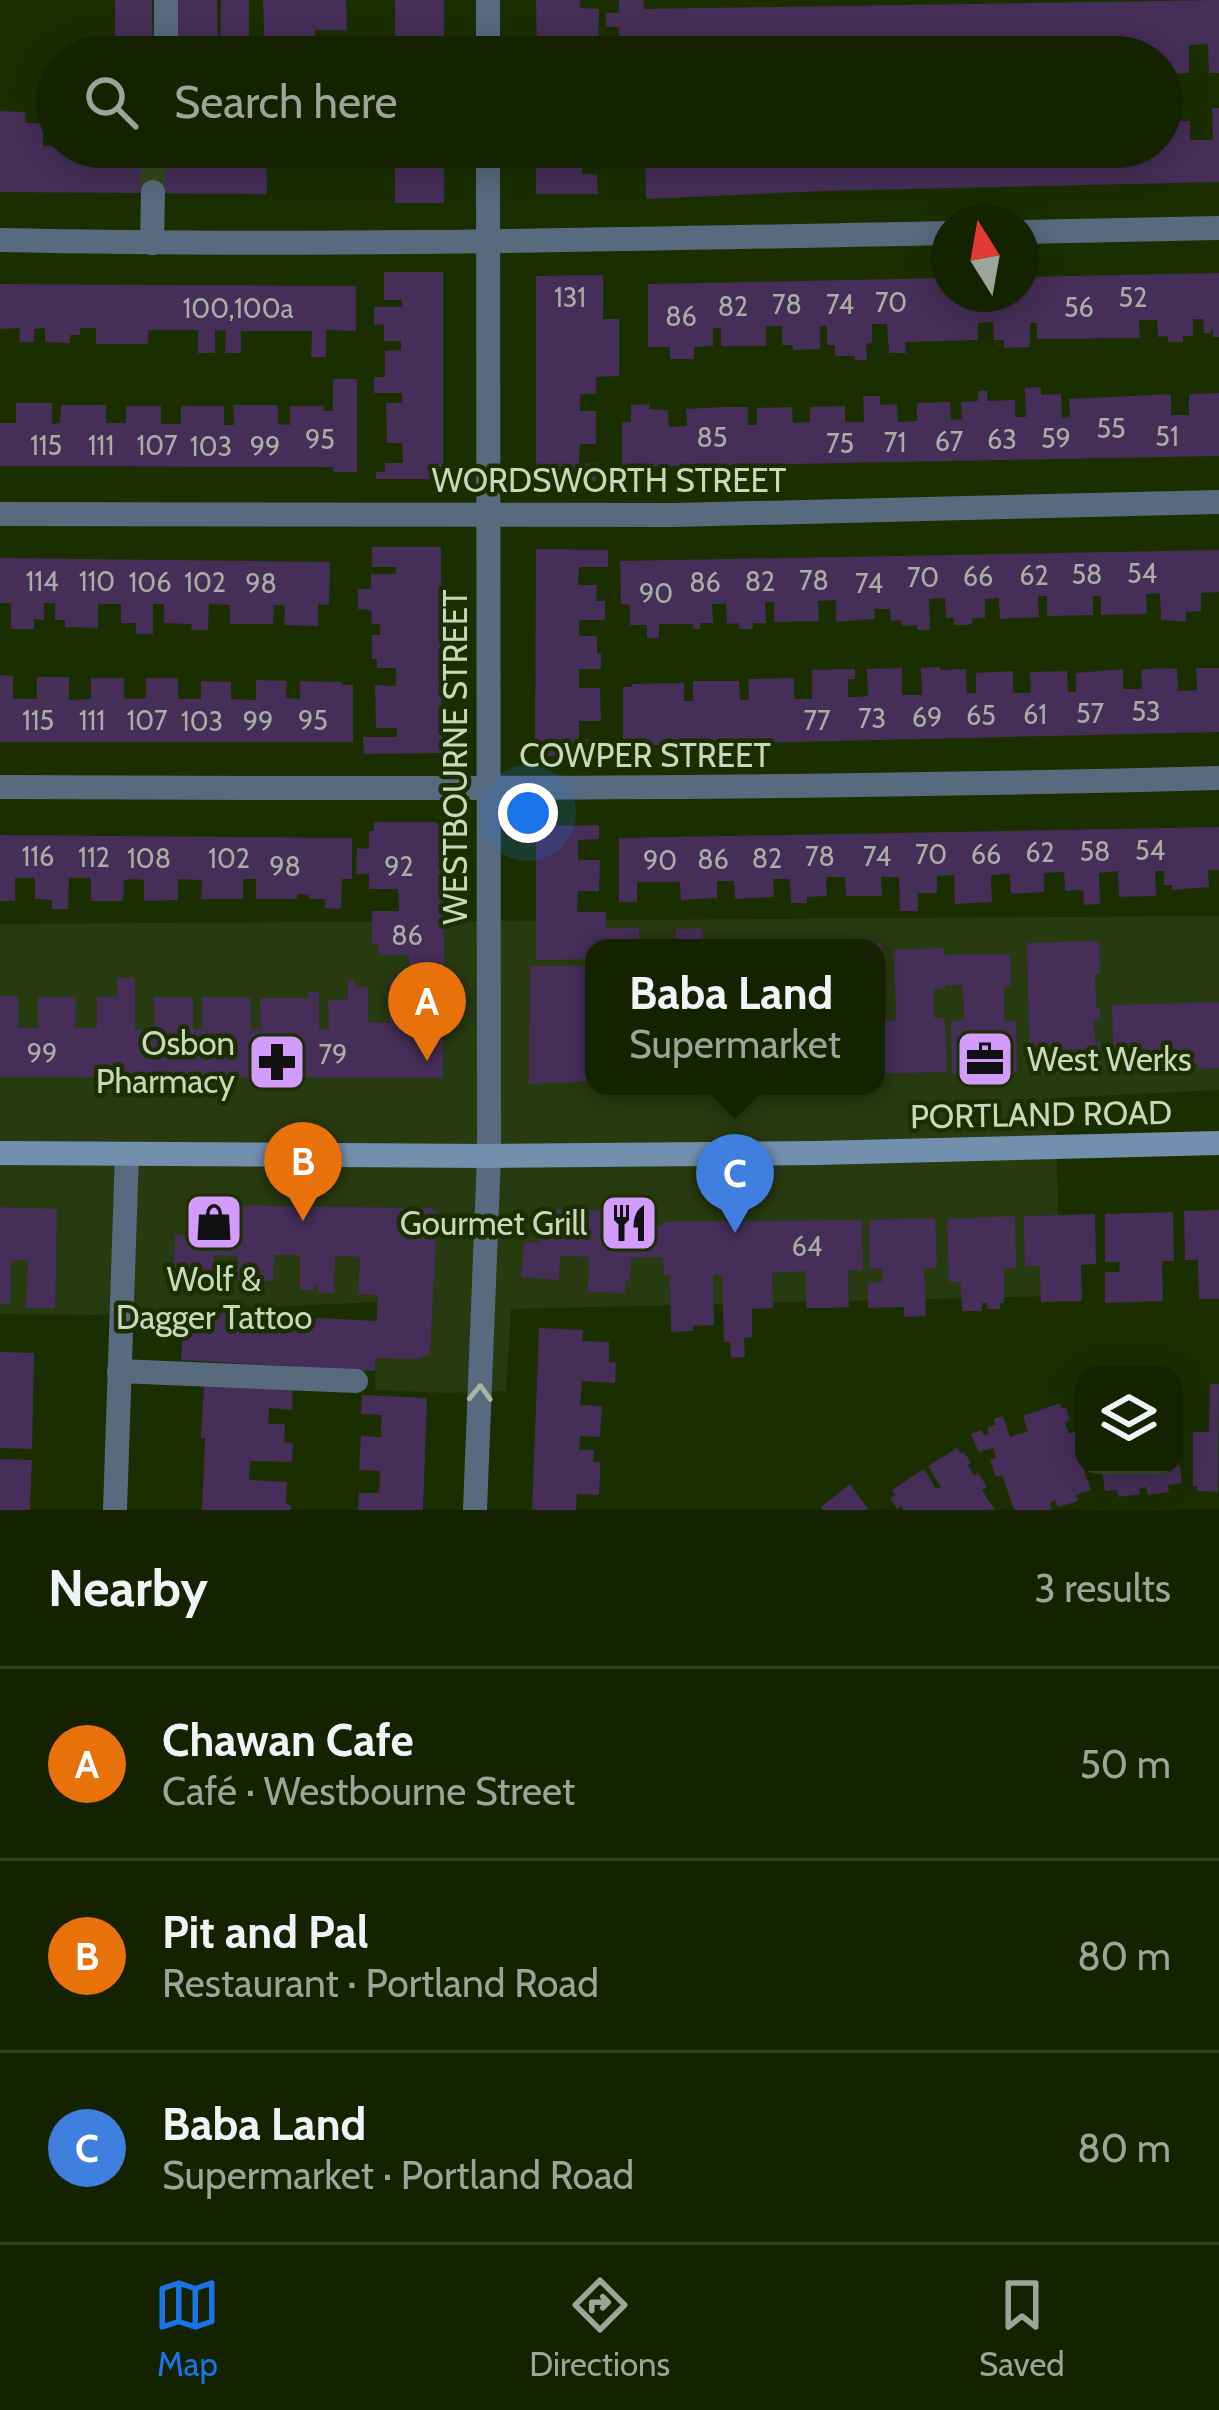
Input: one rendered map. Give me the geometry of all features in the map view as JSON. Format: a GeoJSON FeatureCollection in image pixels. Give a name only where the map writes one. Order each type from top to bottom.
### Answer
{"type":"FeatureCollection","features":[{"type":"Feature","properties":{"kind":"street"},"geometry":{"type":"LineString","coordinates":[[166,0],[166,36]]}},
{"type":"Feature","properties":{"kind":"street"},"geometry":{"type":"LineString","coordinates":[[488,0],[488,36]]}},
{"type":"Feature","properties":{"kind":"street","name":"WESTBOURNE STREET"},"geometry":{"type":"LineString","coordinates":[[476,1510],[489,1156],[488,168]]}},
{"type":"Feature","properties":{"kind":"street"},"geometry":{"type":"LineString","coordinates":[[152,243],[153,193]]}},
{"type":"Feature","properties":{"kind":"street"},"geometry":{"type":"LineString","coordinates":[[1039,232],[1219,228]]}},
{"type":"Feature","properties":{"kind":"street"},"geometry":{"type":"LineString","coordinates":[[0,240],[488,242],[931,233]]}},
{"type":"Feature","properties":{"kind":"street","name":"WORDSWORTH STREET"},"geometry":{"type":"LineString","coordinates":[[0,514],[698,514],[1219,502]]}},
{"type":"Feature","properties":{"kind":"street","name":"COWPER STREET"},"geometry":{"type":"LineString","coordinates":[[0,787],[489,790],[1219,778]]}},
{"type":"Feature","properties":{"kind":"street","name":"PORTLAND ROAD"},"geometry":{"type":"LineString","coordinates":[[0,1153],[489,1156],[1219,1143]]}},
{"type":"Feature","properties":{"kind":"street"},"geometry":{"type":"LineString","coordinates":[[115,1510],[128,1154]]}},
{"type":"Feature","properties":{"kind":"street"},"geometry":{"type":"LineString","coordinates":[[119,1371],[356,1382]]}},
{"type":"Feature","properties":{"kind":"shaded area"},"geometry":{"type":"Polygon","coordinates":[[[1219,916],[1219,1090],[1056,1098],[1059,1296],[511,1309],[506,1391],[447,1393],[375,1390],[377,1302],[94,1315],[0,1314],[0,924],[1219,916]]]}},
{"type":"Feature","properties":{"kind":"building"},"geometry":{"type":"Polygon","coordinates":[[[115,0],[152,0],[153,36],[115,36],[115,0]]]}},
{"type":"Feature","properties":{"kind":"building"},"geometry":{"type":"Polygon","coordinates":[[[177,0],[217,0],[218,36],[177,36],[177,0]]]}},
{"type":"Feature","properties":{"kind":"building"},"geometry":{"type":"Polygon","coordinates":[[[221,0],[249,0],[249,36],[220,36],[221,0]]]}},
{"type":"Feature","properties":{"kind":"building"},"geometry":{"type":"Polygon","coordinates":[[[263,0],[346,0],[347,30],[315,30],[315,36],[264,36],[263,0]]]}},
{"type":"Feature","properties":{"kind":"building"},"geometry":{"type":"Polygon","coordinates":[[[395,0],[444,0],[444,36],[395,36],[395,0]]]}},
{"type":"Feature","properties":{"kind":"building"},"geometry":{"type":"Polygon","coordinates":[[[536,0],[580,0],[580,8],[599,9],[598,36],[537,36],[536,0]]]}},
{"type":"Feature","properties":{"kind":"building"},"geometry":{"type":"Polygon","coordinates":[[[619,0],[643,0],[644,9],[1219,0],[1219,73],[1209,73],[1208,44],[1189,45],[1189,73],[1183,73],[1183,36],[619,36],[619,27],[606,27],[606,13],[619,13],[619,0]]]}},
{"type":"Feature","properties":{"kind":"building"},"geometry":{"type":"Polygon","coordinates":[[[1212,108],[1219,108],[1219,182],[646,199],[645,168],[1183,168],[1183,121],[1190,121],[1190,140],[1213,140],[1212,108]]]}},
{"type":"Feature","properties":{"kind":"building"},"geometry":{"type":"Polygon","coordinates":[[[0,111],[25,112],[26,123],[36,123],[36,168],[266,168],[267,194],[0,192],[0,111]]]}},
{"type":"Feature","properties":{"kind":"building"},"geometry":{"type":"Polygon","coordinates":[[[395,168],[444,168],[444,203],[395,203],[395,168]]]}},
{"type":"Feature","properties":{"kind":"building"},"geometry":{"type":"Polygon","coordinates":[[[536,168],[582,168],[582,174],[597,174],[598,194],[536,194],[536,168]]]}},
{"type":"Feature","properties":{"kind":"building"},"geometry":{"type":"Polygon","coordinates":[[[384,272],[443,272],[443,479],[376,479],[376,472],[385,472],[385,463],[403,463],[402,443],[387,443],[386,403],[402,403],[402,393],[374,393],[374,377],[385,377],[385,351],[401,350],[401,341],[384,341],[384,324],[374,325],[374,307],[402,307],[402,300],[384,300],[384,272]]]}},
{"type":"Feature","properties":{"kind":"building"},"geometry":{"type":"Polygon","coordinates":[[[1219,273],[1219,337],[1213,337],[1213,327],[1204,333],[1203,319],[1193,319],[1193,336],[1183,336],[1183,342],[1158,337],[1157,320],[1139,320],[1140,338],[1037,339],[1037,323],[1030,323],[1030,347],[1004,348],[1004,340],[994,340],[993,322],[978,323],[978,340],[905,342],[906,353],[889,353],[887,324],[872,324],[867,360],[835,356],[835,345],[827,345],[827,326],[820,326],[820,349],[793,350],[793,345],[782,345],[782,326],[766,326],[766,346],[721,346],[721,328],[713,328],[713,346],[694,347],[694,359],[670,359],[670,347],[648,347],[648,284],[931,278],[931,312],[1039,312],[1039,277],[1219,273]]]}},
{"type":"Feature","properties":{"kind":"building"},"geometry":{"type":"Polygon","coordinates":[[[603,275],[603,319],[619,319],[619,376],[596,377],[596,394],[580,394],[580,411],[596,411],[596,444],[580,444],[579,464],[597,463],[596,481],[536,480],[536,276],[603,275]]]}},
{"type":"Feature","properties":{"kind":"building"},"geometry":{"type":"Polygon","coordinates":[[[0,284],[356,286],[356,331],[326,330],[326,357],[311,357],[312,331],[241,331],[241,353],[225,353],[226,331],[215,330],[215,353],[198,353],[198,330],[148,330],[148,344],[96,344],[96,328],[80,328],[80,335],[70,335],[70,343],[45,342],[45,328],[34,329],[34,342],[19,342],[20,328],[0,329],[0,284]]]}},
{"type":"Feature","properties":{"kind":"building"},"geometry":{"type":"Polygon","coordinates":[[[333,379],[357,379],[357,472],[333,472],[333,467],[0,466],[0,423],[16,423],[16,403],[52,403],[52,424],[60,423],[61,405],[106,405],[106,423],[126,423],[126,406],[161,406],[161,424],[181,424],[181,406],[224,406],[224,425],[234,425],[233,405],[278,405],[278,424],[290,425],[290,406],[323,406],[324,411],[333,411],[333,379]]]}},
{"type":"Feature","properties":{"kind":"building"},"geometry":{"type":"Polygon","coordinates":[[[1041,387],[1041,395],[1061,394],[1062,418],[1070,417],[1069,399],[1171,394],[1171,415],[1189,415],[1189,394],[1219,393],[1219,456],[622,467],[622,422],[631,422],[631,405],[668,410],[669,427],[687,426],[686,409],[722,407],[748,407],[748,425],[757,425],[757,408],[792,407],[793,423],[810,422],[810,407],[845,406],[845,422],[864,422],[863,396],[880,396],[880,405],[897,404],[898,422],[917,421],[917,403],[950,402],[951,420],[962,419],[961,402],[978,401],[978,391],[987,391],[987,401],[1015,400],[1015,417],[1026,417],[1025,388],[1041,387]]]}},
{"type":"Feature","properties":{"kind":"building"},"geometry":{"type":"Polygon","coordinates":[[[372,547],[441,547],[442,753],[364,754],[363,737],[397,737],[397,728],[376,728],[375,685],[396,686],[396,668],[377,668],[372,635],[380,635],[380,624],[372,624],[371,610],[358,609],[358,589],[371,589],[371,574],[396,574],[396,567],[372,567],[372,547]]]}},
{"type":"Feature","properties":{"kind":"building"},"geometry":{"type":"Polygon","coordinates":[[[536,549],[608,550],[608,567],[579,567],[578,585],[597,585],[596,601],[605,601],[605,620],[579,620],[579,636],[597,636],[601,669],[579,669],[579,688],[600,688],[601,721],[579,721],[579,739],[598,739],[599,756],[542,756],[535,751],[536,549]]]}},
{"type":"Feature","properties":{"kind":"building"},"geometry":{"type":"Polygon","coordinates":[[[1219,550],[1219,592],[1201,593],[1201,611],[1186,612],[1186,622],[1161,620],[1160,593],[1146,594],[1147,614],[1101,615],[1101,596],[1093,596],[1093,615],[1047,616],[1047,596],[1038,596],[1039,617],[1000,619],[999,598],[985,599],[985,618],[972,618],[972,624],[965,625],[954,625],[954,618],[946,618],[945,598],[929,599],[930,630],[891,621],[890,609],[874,609],[875,619],[836,622],[836,600],[818,601],[819,621],[774,622],[774,602],[765,602],[766,623],[753,623],[753,629],[727,624],[726,604],[712,604],[713,623],[700,623],[700,629],[693,629],[693,624],[659,624],[659,638],[647,638],[647,625],[630,625],[630,605],[621,604],[620,561],[1219,550]]]}},
{"type":"Feature","properties":{"kind":"building"},"geometry":{"type":"Polygon","coordinates":[[[0,558],[330,562],[329,605],[318,604],[318,626],[284,625],[285,606],[274,605],[273,624],[230,624],[230,605],[209,604],[208,630],[191,630],[192,624],[164,623],[164,604],[153,604],[153,634],[136,634],[136,623],[121,623],[121,604],[98,604],[98,628],[65,627],[65,620],[55,620],[55,603],[44,603],[44,620],[34,619],[34,629],[11,629],[11,603],[0,603],[0,558]]]}},
{"type":"Feature","properties":{"kind":"building"},"geometry":{"type":"Polygon","coordinates":[[[902,668],[902,695],[922,695],[921,668],[966,669],[967,694],[976,693],[976,673],[1013,671],[1013,693],[1031,693],[1030,672],[1067,671],[1068,692],[1076,692],[1076,673],[1123,669],[1123,689],[1142,689],[1141,670],[1177,669],[1178,691],[1197,690],[1196,668],[1219,668],[1219,732],[623,746],[623,687],[632,684],[684,683],[684,701],[693,701],[693,681],[739,681],[740,700],[749,700],[748,679],[794,678],[794,699],[812,699],[812,670],[855,669],[855,679],[848,679],[848,697],[858,697],[868,696],[867,669],[902,668]]]}},
{"type":"Feature","properties":{"kind":"building"},"geometry":{"type":"Polygon","coordinates":[[[0,675],[13,676],[13,698],[24,699],[37,699],[37,677],[69,677],[69,700],[91,699],[91,678],[124,678],[124,698],[133,699],[146,698],[146,678],[178,678],[178,699],[201,699],[201,681],[231,682],[231,699],[256,700],[256,680],[287,681],[286,698],[300,699],[300,681],[342,682],[353,685],[353,742],[0,742],[0,675]]]}},
{"type":"Feature","properties":{"kind":"building"},"geometry":{"type":"Polygon","coordinates":[[[374,822],[436,822],[443,829],[444,977],[426,977],[426,991],[433,991],[433,1025],[443,1025],[443,1078],[0,1077],[0,996],[18,996],[18,1028],[38,1028],[38,997],[76,997],[75,1028],[97,1028],[97,997],[117,997],[117,978],[135,978],[135,1030],[154,1030],[154,997],[193,997],[193,1029],[202,1030],[202,997],[251,998],[251,1029],[261,1029],[260,998],[309,998],[308,992],[319,992],[319,1029],[329,1029],[328,1000],[348,999],[348,979],[355,980],[355,987],[368,987],[368,1022],[390,1023],[390,980],[409,980],[409,955],[379,955],[378,943],[372,943],[372,911],[399,911],[398,889],[369,889],[369,874],[356,874],[357,848],[369,849],[374,822]]]}},
{"type":"Feature","properties":{"kind":"building"},"geometry":{"type":"Polygon","coordinates":[[[599,825],[599,839],[578,840],[578,860],[600,860],[599,891],[578,891],[577,912],[606,912],[606,928],[639,928],[639,939],[585,939],[585,959],[536,960],[536,826],[599,825]]]}},
{"type":"Feature","properties":{"kind":"building"},"geometry":{"type":"Polygon","coordinates":[[[1219,827],[1219,870],[1208,870],[1209,887],[1172,890],[1172,885],[1164,885],[1164,871],[1155,871],[1156,896],[1119,897],[1118,871],[1099,873],[1100,904],[1084,905],[1083,890],[1065,891],[1064,872],[1044,873],[1044,892],[1011,894],[1010,874],[991,875],[992,902],[955,904],[954,875],[937,876],[937,893],[918,893],[918,911],[900,911],[899,877],[881,877],[882,896],[846,896],[845,877],[826,877],[827,896],[807,897],[807,903],[791,903],[790,879],[773,879],[774,897],[735,899],[734,881],[717,881],[717,898],[681,900],[680,882],[637,882],[637,902],[619,902],[619,838],[1219,827]]]}},
{"type":"Feature","properties":{"kind":"building"},"geometry":{"type":"Polygon","coordinates":[[[0,835],[352,838],[352,879],[342,879],[341,909],[325,908],[325,899],[309,899],[309,895],[256,899],[256,879],[243,879],[243,899],[201,899],[202,880],[178,879],[178,900],[144,901],[144,880],[135,879],[124,880],[123,901],[91,901],[91,878],[69,878],[68,909],[52,909],[52,900],[35,899],[35,878],[15,878],[15,901],[0,901],[0,835]]]}},
{"type":"Feature","properties":{"kind":"building"},"geometry":{"type":"Polygon","coordinates":[[[702,928],[703,939],[676,939],[676,929],[702,928]]]}},
{"type":"Feature","properties":{"kind":"building"},"geometry":{"type":"Polygon","coordinates":[[[1099,941],[1100,974],[1095,974],[1100,1020],[1094,1020],[1101,1073],[1030,1074],[1027,943],[1099,941]]]}},
{"type":"Feature","properties":{"kind":"building"},"geometry":{"type":"Polygon","coordinates":[[[944,948],[944,955],[1010,954],[1011,987],[1004,987],[1004,1021],[1016,1021],[1017,1072],[952,1074],[951,1021],[964,1020],[963,985],[945,985],[945,989],[934,989],[934,1018],[945,1018],[947,1072],[885,1074],[885,1021],[896,1021],[894,950],[944,948]]]}},
{"type":"Feature","properties":{"kind":"building"},"geometry":{"type":"Polygon","coordinates":[[[530,966],[585,966],[585,1081],[529,1084],[530,966]]]}},
{"type":"Feature","properties":{"kind":"building"},"geometry":{"type":"Polygon","coordinates":[[[1219,1002],[1219,1068],[1199,1069],[1198,1064],[1114,1067],[1112,1005],[1219,1002]]]}},
{"type":"Feature","properties":{"kind":"building"},"geometry":{"type":"Polygon","coordinates":[[[201,1205],[432,1208],[437,1216],[430,1354],[419,1359],[376,1358],[375,1371],[181,1360],[184,1311],[377,1321],[378,1295],[358,1294],[360,1257],[335,1256],[334,1293],[318,1293],[318,1285],[300,1290],[300,1255],[274,1255],[273,1281],[238,1282],[238,1256],[214,1255],[214,1278],[173,1285],[175,1235],[195,1235],[195,1212],[201,1205]]]}},
{"type":"Feature","properties":{"kind":"building"},"geometry":{"type":"Polygon","coordinates":[[[0,1207],[57,1209],[55,1308],[26,1308],[28,1260],[11,1261],[10,1304],[0,1304],[0,1207]]]}},
{"type":"Feature","properties":{"kind":"building"},"geometry":{"type":"Polygon","coordinates":[[[547,1209],[644,1211],[644,1226],[862,1220],[863,1270],[848,1270],[849,1307],[827,1308],[806,1308],[806,1271],[772,1273],[773,1308],[752,1309],[752,1337],[744,1338],[745,1357],[731,1358],[730,1342],[724,1342],[722,1275],[713,1275],[714,1325],[671,1332],[670,1275],[664,1275],[663,1257],[631,1258],[625,1293],[588,1292],[589,1257],[560,1256],[559,1280],[521,1277],[524,1242],[539,1243],[540,1213],[547,1209]]]}},
{"type":"Feature","properties":{"kind":"building"},"geometry":{"type":"Polygon","coordinates":[[[1219,1210],[1219,1299],[1199,1299],[1198,1260],[1185,1260],[1184,1211],[1219,1210]]]}},
{"type":"Feature","properties":{"kind":"building"},"geometry":{"type":"Polygon","coordinates":[[[1173,1212],[1174,1261],[1162,1261],[1163,1301],[1105,1303],[1105,1272],[1119,1272],[1120,1262],[1105,1262],[1105,1214],[1173,1212]]]}},
{"type":"Feature","properties":{"kind":"building"},"geometry":{"type":"Polygon","coordinates":[[[1095,1214],[1096,1264],[1081,1265],[1082,1301],[1041,1302],[1040,1266],[1025,1266],[1024,1216],[1095,1214]]]}},
{"type":"Feature","properties":{"kind":"building"},"geometry":{"type":"Polygon","coordinates":[[[1015,1216],[1016,1268],[1004,1268],[1004,1303],[1000,1309],[987,1309],[987,1303],[982,1303],[982,1311],[962,1311],[961,1282],[949,1282],[947,1219],[1015,1216]]]}},
{"type":"Feature","properties":{"kind":"building"},"geometry":{"type":"Polygon","coordinates":[[[935,1218],[937,1268],[924,1268],[926,1316],[904,1317],[904,1307],[868,1308],[868,1283],[883,1282],[882,1268],[870,1269],[869,1220],[935,1218]]]}},
{"type":"Feature","properties":{"kind":"building"},"geometry":{"type":"Polygon","coordinates":[[[539,1328],[583,1330],[582,1341],[609,1342],[609,1362],[616,1363],[615,1383],[582,1381],[580,1405],[602,1406],[600,1437],[580,1436],[579,1450],[594,1450],[600,1477],[599,1495],[577,1494],[576,1510],[532,1510],[539,1328]]]}},
{"type":"Feature","properties":{"kind":"building"},"geometry":{"type":"Polygon","coordinates":[[[0,1352],[34,1353],[32,1449],[0,1448],[0,1352]]]}},
{"type":"Feature","properties":{"kind":"building"},"geometry":{"type":"Polygon","coordinates":[[[1210,1384],[1219,1384],[1218,1492],[1197,1491],[1193,1486],[1193,1432],[1209,1432],[1210,1384]]]}},
{"type":"Feature","properties":{"kind":"building"},"geometry":{"type":"Polygon","coordinates":[[[204,1385],[293,1389],[292,1410],[269,1408],[268,1424],[285,1424],[284,1442],[293,1443],[292,1462],[250,1461],[249,1480],[287,1482],[286,1504],[291,1510],[202,1510],[204,1385]]]}},
{"type":"Feature","properties":{"kind":"building"},"geometry":{"type":"Polygon","coordinates":[[[362,1395],[427,1398],[423,1510],[358,1510],[359,1493],[379,1493],[380,1471],[359,1470],[361,1436],[381,1437],[382,1415],[361,1414],[362,1395]]]}},
{"type":"Feature","properties":{"kind":"building"},"geometry":{"type":"Polygon","coordinates":[[[1060,1403],[1062,1409],[1066,1407],[1069,1434],[1075,1432],[1075,1474],[1085,1474],[1091,1490],[1076,1495],[1078,1501],[1058,1507],[1055,1500],[1050,1503],[1052,1510],[1014,1510],[1002,1475],[996,1477],[990,1460],[996,1457],[993,1448],[979,1452],[971,1434],[981,1430],[989,1434],[987,1427],[1003,1416],[1010,1437],[1028,1431],[1023,1416],[1060,1403]]]}},
{"type":"Feature","properties":{"kind":"building"},"geometry":{"type":"Polygon","coordinates":[[[957,1448],[987,1487],[982,1490],[995,1510],[897,1509],[890,1498],[895,1495],[892,1490],[924,1469],[936,1489],[941,1487],[928,1466],[957,1448]]]}},
{"type":"Feature","properties":{"kind":"building"},"geometry":{"type":"Polygon","coordinates":[[[0,1459],[32,1460],[30,1510],[0,1510],[0,1459]]]}},
{"type":"Feature","properties":{"kind":"building"},"geometry":{"type":"Polygon","coordinates":[[[1102,1474],[1181,1474],[1182,1483],[1168,1485],[1169,1492],[1148,1495],[1146,1487],[1139,1488],[1140,1494],[1118,1497],[1117,1490],[1105,1491],[1102,1474]]]}},
{"type":"Feature","properties":{"kind":"building"},"geometry":{"type":"Polygon","coordinates":[[[850,1484],[869,1510],[823,1510],[821,1507],[850,1484]]]}},
{"type":"Feature","properties":{"kind":"tunnel"},"geometry":{"type":"LineString","coordinates":[[153,168],[153,192]]}},
{"type":"Feature","properties":{"kind":"place","name":"West Werks"},"geometry":{"type":"Point","coordinates":[985,1059]}},
{"type":"Feature","properties":{"kind":"place","name":"Chawan Cafe"},"geometry":{"type":"Point","coordinates":[427,1061]}},
{"type":"Feature","properties":{"kind":"place","name":"Osbon Pharmacy"},"geometry":{"type":"Point","coordinates":[277,1062]}},
{"type":"Feature","properties":{"kind":"place","name":"Pit and Pal"},"geometry":{"type":"Point","coordinates":[303,1221]}},
{"type":"Feature","properties":{"kind":"place","name":"Wolf & Dagger Tattoo"},"geometry":{"type":"Point","coordinates":[214,1222]}},
{"type":"Feature","properties":{"kind":"place","name":"Gourmet Grill"},"geometry":{"type":"Point","coordinates":[629,1223]}},
{"type":"Feature","properties":{"kind":"place","name":"Baba Land"},"geometry":{"type":"Point","coordinates":[735,1233]}}]}
